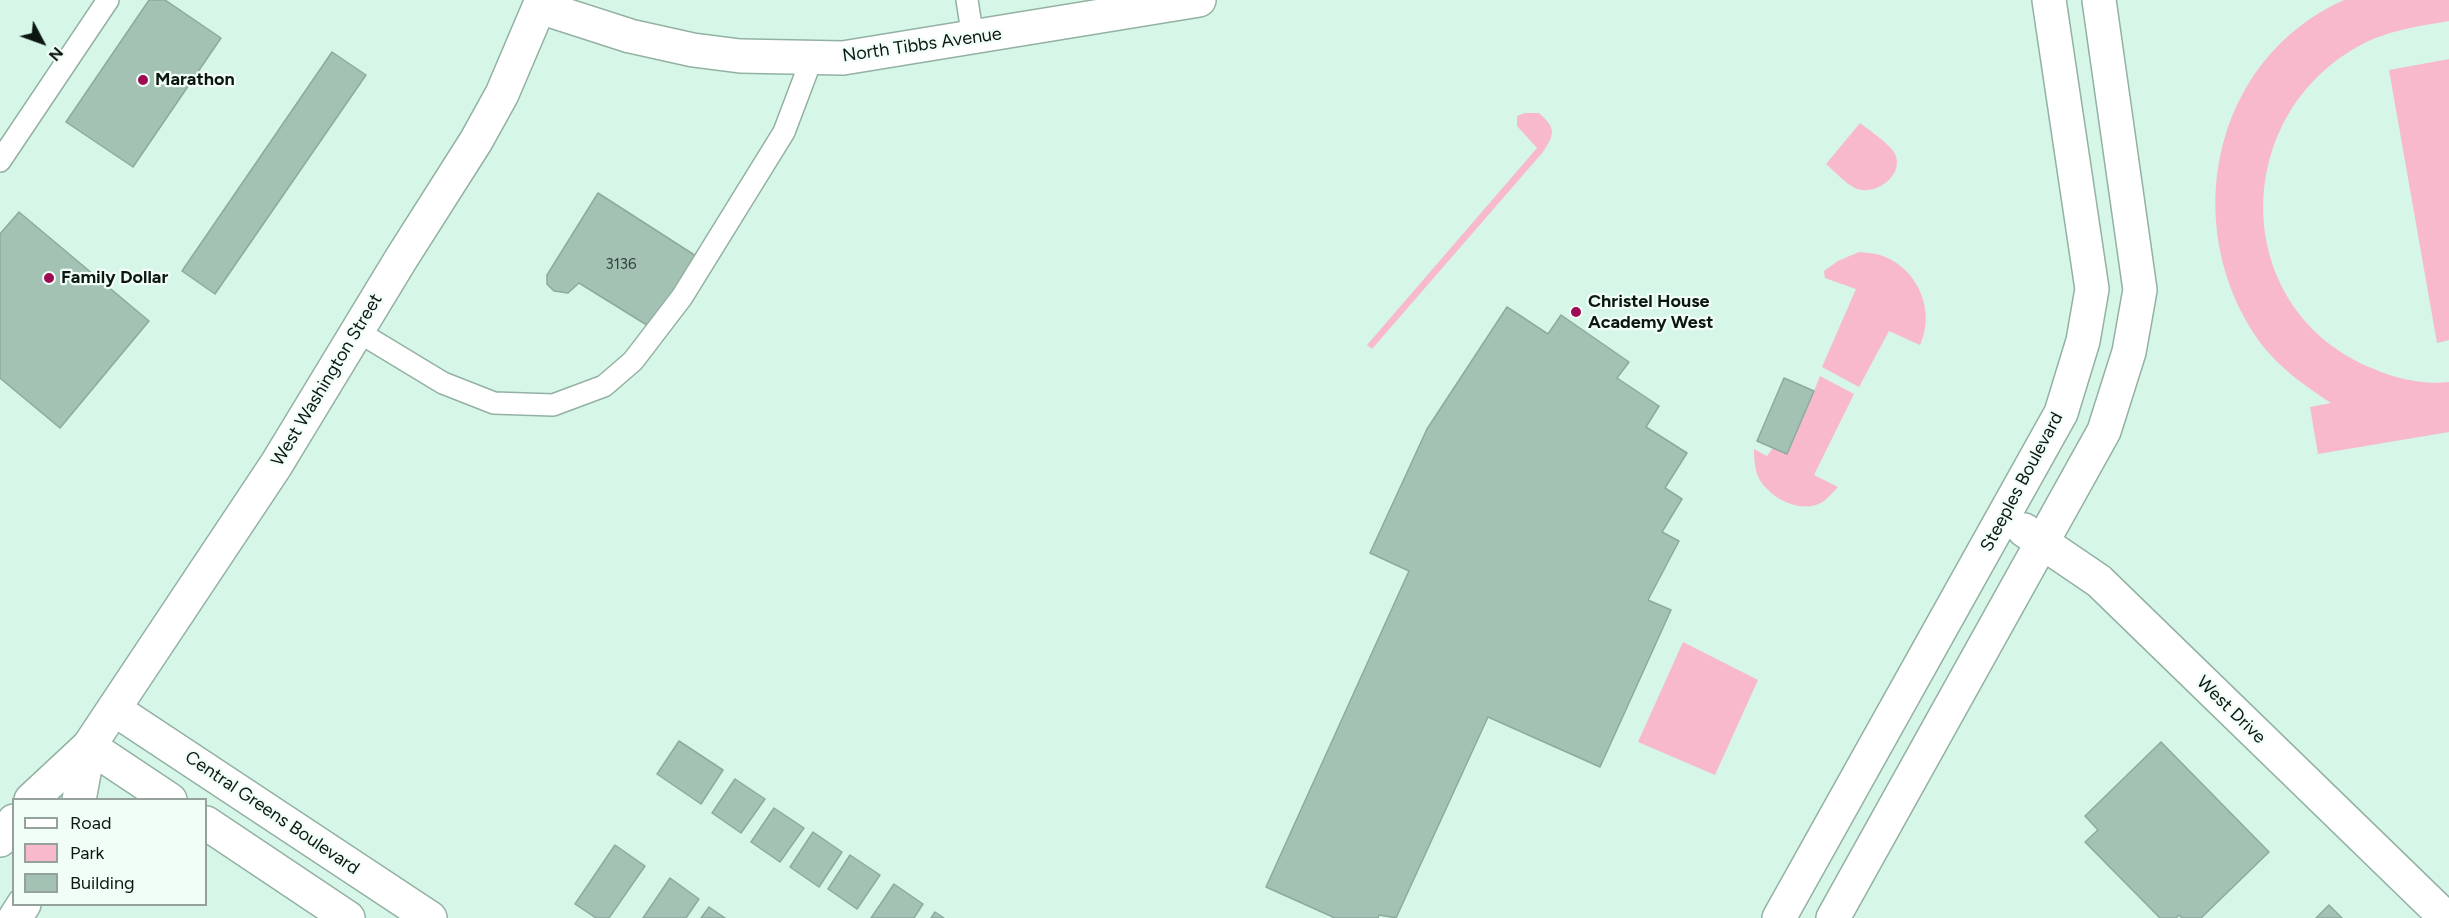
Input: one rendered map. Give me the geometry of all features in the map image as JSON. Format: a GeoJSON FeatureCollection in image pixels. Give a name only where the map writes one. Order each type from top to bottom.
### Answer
{"type":"FeatureCollection","features":[{"type":"Feature","properties":{"kind":"street","name":"North Tibbs Avenue"},"geometry":{"type":"LineString","coordinates":[[541,3],[630,36],[693,50],[740,56],[843,58],[973,39],[1199,0]]}},
{"type":"Feature","properties":{"kind":"street","name":"Steeples Boulevard"},"geometry":{"type":"LineString","coordinates":[[1779,918],[2061,413],[2083,341],[2092,289],[2049,0]]}},
{"type":"Feature","properties":{"kind":"street"},"geometry":{"type":"LineString","coordinates":[[1833,918],[2104,431],[2129,352],[2140,290],[2099,0]]}},
{"type":"Feature","properties":{"kind":"street","name":"West Washington Street"},"geometry":{"type":"LineString","coordinates":[[33,798],[89,746],[276,465],[476,141],[501,94],[541,3]]}},
{"type":"Feature","properties":{"kind":"street","name":"West Drive"},"geometry":{"type":"LineString","coordinates":[[2003,518],[2043,542],[2098,581],[2446,918]]}},
{"type":"Feature","properties":{"kind":"street","name":"Central Greens Boulevard"},"geometry":{"type":"LineString","coordinates":[[114,709],[430,918]]}},
{"type":"Feature","properties":{"kind":"street"},"geometry":{"type":"LineString","coordinates":[[89,746],[167,798]]}},
{"type":"Feature","properties":{"kind":"street","name":"West Washington Street"},"geometry":{"type":"LineString","coordinates":[[79,798],[89,746]]}},
{"type":"Feature","properties":{"kind":"street"},"geometry":{"type":"LineString","coordinates":[[0,840],[12,824]]}},
{"type":"Feature","properties":{"kind":"street"},"geometry":{"type":"LineString","coordinates":[[207,824],[348,918]]}},
{"type":"Feature","properties":{"kind":"lane"},"geometry":{"type":"LineString","coordinates":[[0,161],[108,0]]}},
{"type":"Feature","properties":{"kind":"lane"},"geometry":{"type":"LineString","coordinates":[[967,0],[973,39]]}},
{"type":"Feature","properties":{"kind":"lane"},"geometry":{"type":"LineString","coordinates":[[357,331],[443,383],[494,403],[553,405],[604,386],[633,361],[682,297],[784,132],[812,58]]}},
{"type":"Feature","properties":{"kind":"green space"},"geometry":{"type":"Polygon","coordinates":[[[2344,0],[2449,0],[2449,21],[2402,30],[2368,41],[2315,79],[2285,120],[2268,166],[2263,214],[2272,261],[2293,305],[2327,342],[2374,369],[2392,376],[2420,382],[2449,382],[2449,432],[2318,454],[2310,407],[2331,403],[2283,368],[2259,341],[2234,296],[2220,248],[2215,198],[2222,150],[2238,104],[2264,62],[2299,27],[2344,0]]]}},
{"type":"Feature","properties":{"kind":"green space"},"geometry":{"type":"Polygon","coordinates":[[[2449,59],[2449,340],[2437,343],[2389,70],[2449,59]]]}},
{"type":"Feature","properties":{"kind":"green space"},"geometry":{"type":"Polygon","coordinates":[[[1525,113],[1539,113],[1551,127],[1550,140],[1543,152],[1372,349],[1367,345],[1537,148],[1517,126],[1517,116],[1525,113]]]}},
{"type":"Feature","properties":{"kind":"green space"},"geometry":{"type":"Polygon","coordinates":[[[1860,123],[1889,146],[1897,162],[1892,177],[1886,183],[1871,190],[1855,188],[1826,164],[1860,123]]]}},
{"type":"Feature","properties":{"kind":"green space"},"geometry":{"type":"Polygon","coordinates":[[[1859,252],[1883,256],[1906,271],[1921,293],[1926,319],[1920,345],[1889,331],[1859,387],[1822,367],[1856,289],[1825,278],[1824,271],[1838,261],[1859,252]]]}},
{"type":"Feature","properties":{"kind":"green space"},"geometry":{"type":"Polygon","coordinates":[[[1820,376],[1854,394],[1814,475],[1838,487],[1824,501],[1816,505],[1798,506],[1773,495],[1761,482],[1756,471],[1754,449],[1767,456],[1814,391],[1820,376]]]}},
{"type":"Feature","properties":{"kind":"green space"},"geometry":{"type":"Polygon","coordinates":[[[1683,642],[1758,680],[1715,775],[1638,742],[1683,642]]]}},
{"type":"Feature","properties":{"kind":"building","name":"Marathon"},"geometry":{"type":"Polygon","coordinates":[[[149,0],[165,0],[221,38],[133,167],[66,122],[149,0]]]}},
{"type":"Feature","properties":{"kind":"building"},"geometry":{"type":"Polygon","coordinates":[[[332,52],[366,75],[215,294],[182,271],[332,52]]]}},
{"type":"Feature","properties":{"kind":"building"},"geometry":{"type":"Polygon","coordinates":[[[598,193],[696,256],[650,327],[579,283],[568,293],[554,291],[547,284],[547,275],[598,193]]]}},
{"type":"Feature","properties":{"kind":"building","name":"Family Dollar"},"geometry":{"type":"Polygon","coordinates":[[[19,212],[149,321],[60,428],[0,378],[0,234],[19,212]]]}},
{"type":"Feature","properties":{"kind":"building"},"geometry":{"type":"Polygon","coordinates":[[[1507,307],[1548,334],[1561,315],[1629,362],[1617,378],[1659,406],[1646,427],[1687,453],[1665,488],[1682,499],[1662,532],[1679,541],[1648,600],[1671,610],[1600,767],[1488,717],[1396,918],[1379,915],[1378,918],[1335,918],[1266,887],[1409,571],[1370,553],[1427,429],[1507,307]]]}},
{"type":"Feature","properties":{"kind":"building"},"geometry":{"type":"Polygon","coordinates":[[[1784,378],[1814,391],[1787,454],[1757,441],[1784,378]]]}},
{"type":"Feature","properties":{"kind":"building"},"geometry":{"type":"Polygon","coordinates":[[[679,741],[723,770],[701,804],[657,774],[679,741]]]}},
{"type":"Feature","properties":{"kind":"building"},"geometry":{"type":"Polygon","coordinates":[[[2161,742],[2269,852],[2201,918],[2182,918],[2179,915],[2176,918],[2160,918],[2085,842],[2098,830],[2085,816],[2161,742]]]}},
{"type":"Feature","properties":{"kind":"building"},"geometry":{"type":"Polygon","coordinates":[[[735,779],[765,799],[741,833],[712,813],[735,779]]]}},
{"type":"Feature","properties":{"kind":"building"},"geometry":{"type":"Polygon","coordinates":[[[774,808],[804,828],[780,862],[751,842],[774,808]]]}},
{"type":"Feature","properties":{"kind":"building"},"geometry":{"type":"Polygon","coordinates":[[[813,832],[842,852],[819,887],[790,867],[813,832]]]}},
{"type":"Feature","properties":{"kind":"building"},"geometry":{"type":"Polygon","coordinates":[[[615,845],[645,866],[609,918],[596,918],[575,904],[615,845]]]}},
{"type":"Feature","properties":{"kind":"building"},"geometry":{"type":"Polygon","coordinates":[[[850,855],[880,875],[857,909],[828,889],[850,855]]]}},
{"type":"Feature","properties":{"kind":"building"},"geometry":{"type":"Polygon","coordinates":[[[670,878],[699,899],[686,918],[643,918],[670,878]]]}},
{"type":"Feature","properties":{"kind":"building"},"geometry":{"type":"Polygon","coordinates":[[[894,884],[923,904],[914,918],[871,918],[894,884]]]}},
{"type":"Feature","properties":{"kind":"building"},"geometry":{"type":"Polygon","coordinates":[[[2329,905],[2342,918],[2316,918],[2329,905]]]}},
{"type":"Feature","properties":{"kind":"building"},"geometry":{"type":"Polygon","coordinates":[[[709,907],[725,918],[701,918],[709,907]]]}},
{"type":"Feature","properties":{"kind":"building"},"geometry":{"type":"Polygon","coordinates":[[[935,912],[944,918],[931,918],[935,912]]]}},
{"type":"Feature","properties":{"kind":"place","name":"Marathon"},"geometry":{"type":"Point","coordinates":[143,80]}},
{"type":"Feature","properties":{"kind":"place","name":"Family Dollar"},"geometry":{"type":"Point","coordinates":[49,278]}},
{"type":"Feature","properties":{"kind":"place","name":"Christel House Academy West"},"geometry":{"type":"Point","coordinates":[1576,312]}}]}
